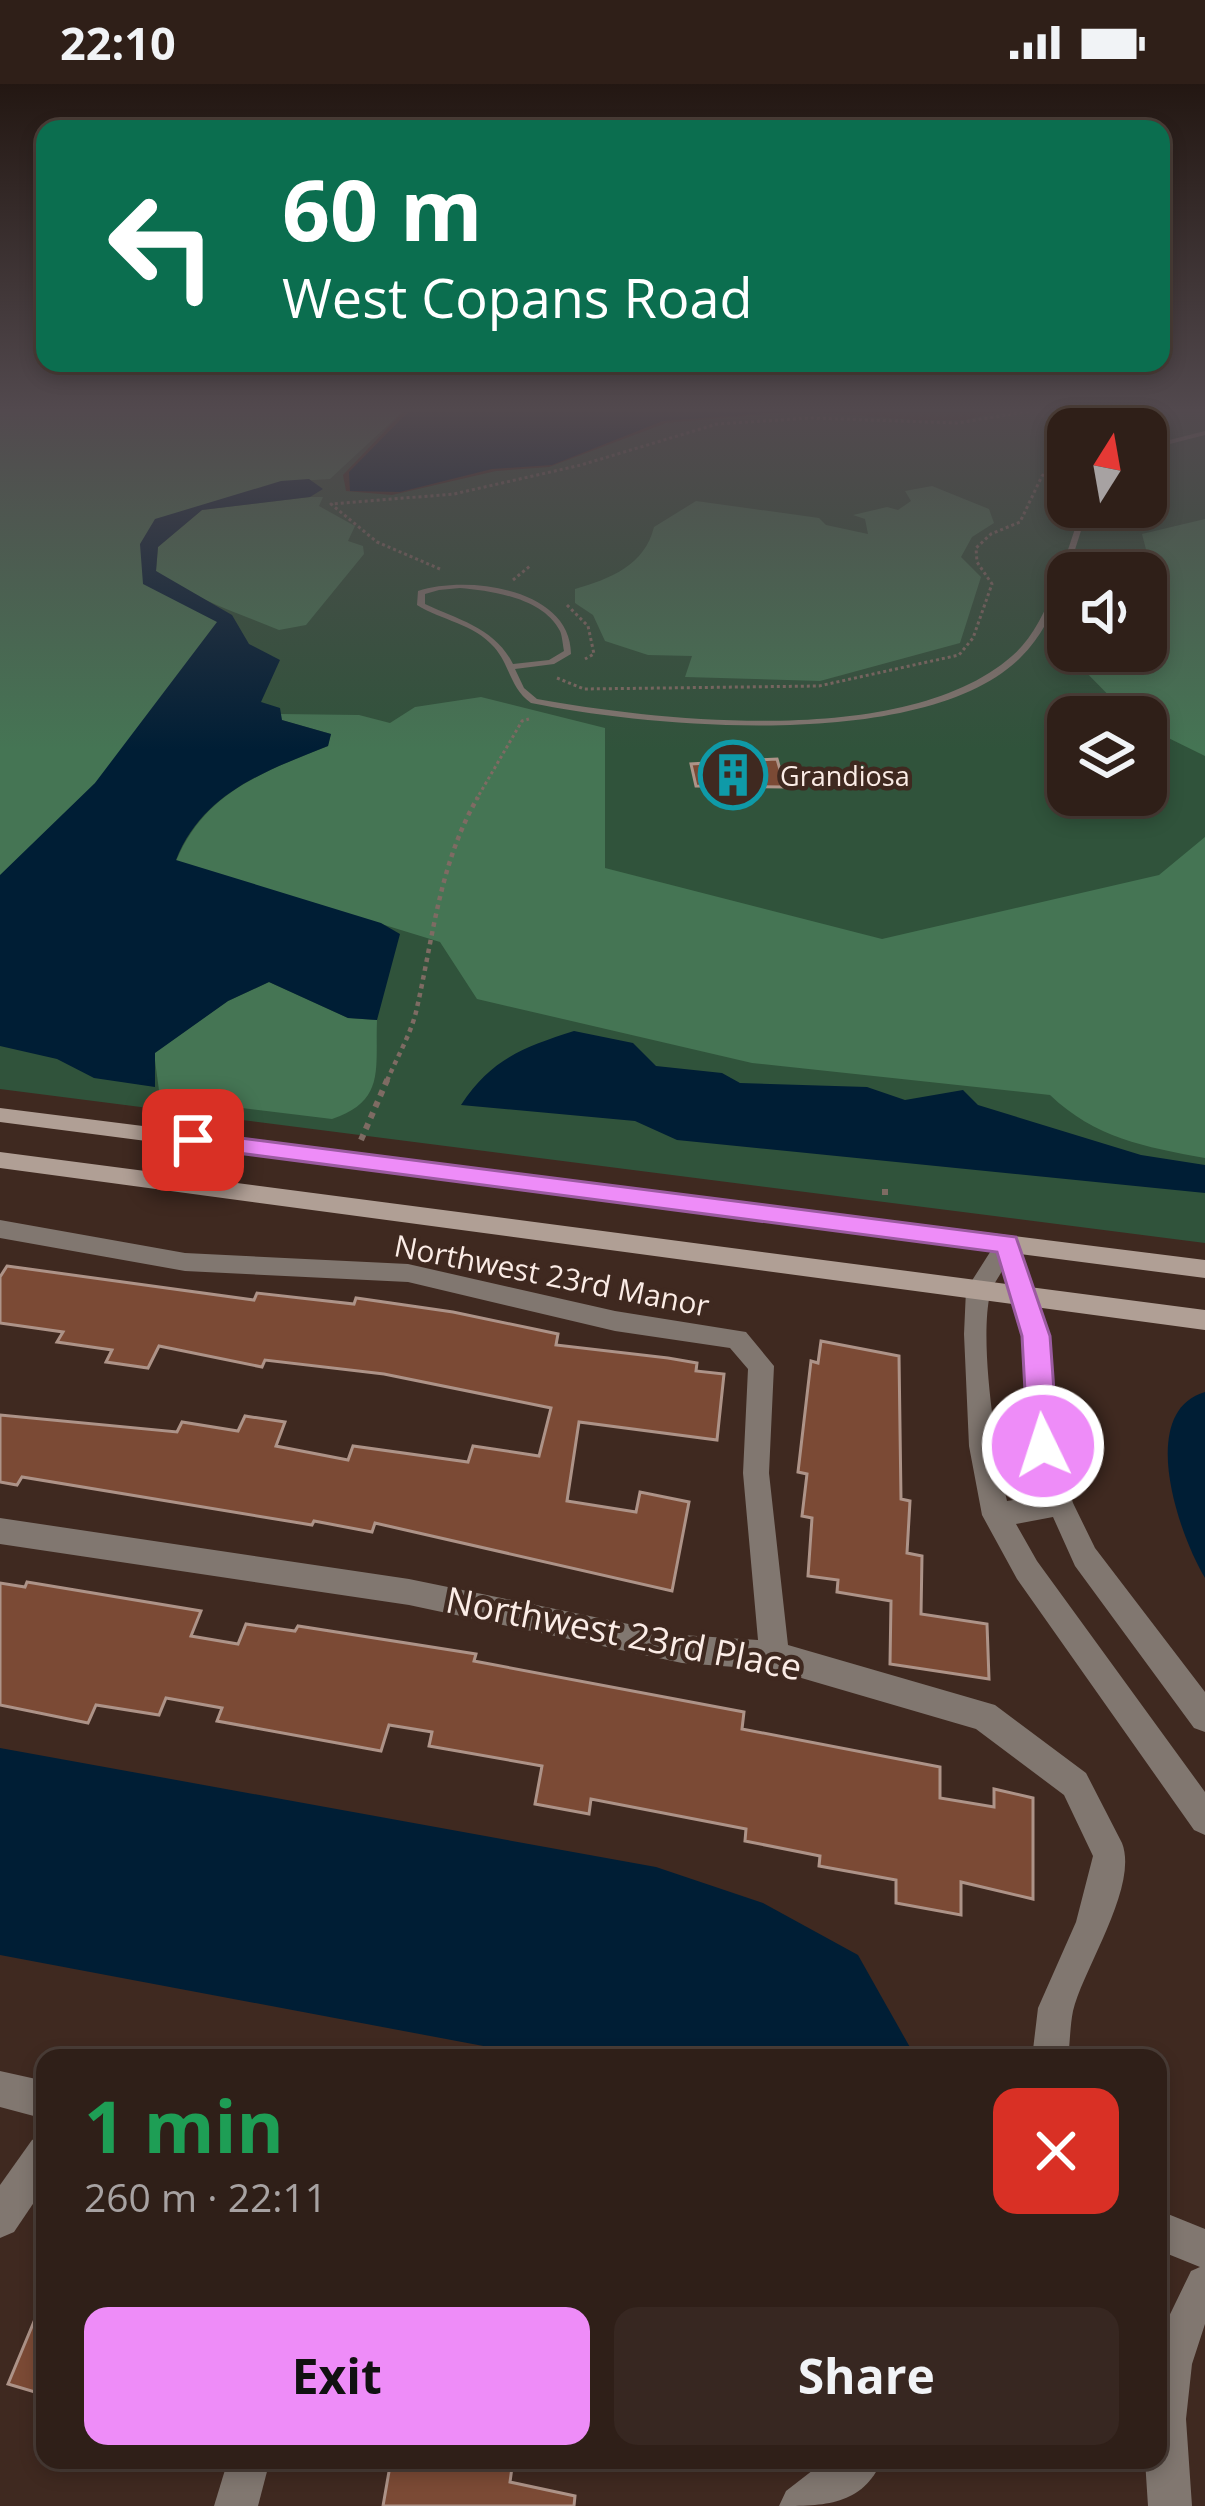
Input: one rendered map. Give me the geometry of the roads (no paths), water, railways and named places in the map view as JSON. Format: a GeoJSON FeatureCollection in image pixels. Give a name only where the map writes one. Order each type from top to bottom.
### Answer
{"type":"FeatureCollection","features":[{"type":"Feature","properties":{"kind":"main road"},"geometry":{"type":"LineString","coordinates":[[0,1115],[1205,1269]]}},
{"type":"Feature","properties":{"kind":"main road"},"geometry":{"type":"LineString","coordinates":[[213,1189],[236,1145]]}},
{"type":"Feature","properties":{"kind":"main road"},"geometry":{"type":"LineString","coordinates":[[0,1160],[1205,1320]]}},
{"type":"Feature","properties":{"kind":"street","name":"Northwest 23rd Manor"},"geometry":{"type":"LineString","coordinates":[[0,1228],[185,1262],[408,1273],[615,1322],[737,1340],[760,1366],[756,1473],[774,1656]]}},
{"type":"Feature","properties":{"kind":"street"},"geometry":{"type":"LineString","coordinates":[[1007,1244],[978,1290],[982,1446],[996,1515],[1027,1570],[1205,1820]]}},
{"type":"Feature","properties":{"kind":"street"},"geometry":{"type":"LineString","coordinates":[[1007,1244],[1036,1336],[1043,1446],[1060,1504],[1085,1558],[1205,1717]]}},
{"type":"Feature","properties":{"kind":"street"},"geometry":{"type":"LineString","coordinates":[[996,1515],[1060,1504]]}},
{"type":"Feature","properties":{"kind":"street","name":"Northwest 23rd Place"},"geometry":{"type":"LineString","coordinates":[[0,1531],[409,1592],[682,1649],[774,1656],[984,1716],[1075,1784],[1110,1855],[1094,1924],[1056,2008],[1051,2049]]}},
{"type":"Feature","properties":{"kind":"street"},"geometry":{"type":"LineString","coordinates":[[0,2089],[36,2098]]}},
{"type":"Feature","properties":{"kind":"street"},"geometry":{"type":"LineString","coordinates":[[0,2218],[36,2165]]}},
{"type":"Feature","properties":{"kind":"street"},"geometry":{"type":"LineString","coordinates":[[1167,2234],[1205,2249]]}},
{"type":"Feature","properties":{"kind":"street"},"geometry":{"type":"LineString","coordinates":[[1167,2360],[1182,2320],[1205,2285]]}},
{"type":"Feature","properties":{"kind":"street"},"geometry":{"type":"LineString","coordinates":[[236,2506],[246,2469]]}},
{"type":"Feature","properties":{"kind":"street"},"geometry":{"type":"LineString","coordinates":[[801,2506],[848,2469]]}},
{"type":"Feature","properties":{"kind":"street"},"geometry":{"type":"LineString","coordinates":[[1165,2469],[1170,2506]]}},
{"type":"Feature","properties":{"kind":"lane"},"geometry":{"type":"LineString","coordinates":[[510,667],[551,662],[568,652],[563,629],[552,616],[534,603],[479,587],[441,586],[421,593],[421,605],[484,634],[510,667],[520,693],[534,701],[673,717],[800,722],[924,704],[990,678],[1027,646],[1077,528]]}},
{"type":"Feature","properties":{"kind":"water"},"geometry":{"type":"Polygon","coordinates":[[[152,524],[185,524],[158,547],[156,571],[232,615],[249,644],[280,660],[261,702],[280,708],[282,720],[331,734],[328,746],[258,776],[219,801],[188,837],[176,860],[381,923],[400,934],[377,1020],[348,1018],[269,982],[228,1001],[155,1053],[155,1087],[94,1078],[57,1059],[0,1046],[0,875],[95,783],[217,622],[143,584],[140,544],[152,524]]]}},
{"type":"Feature","properties":{"kind":"water"},"geometry":{"type":"Polygon","coordinates":[[[574,1031],[633,1043],[656,1066],[722,1073],[740,1083],[867,1087],[905,1100],[963,1090],[978,1105],[1141,1155],[1205,1165],[1205,1193],[677,1140],[635,1121],[461,1105],[484,1076],[510,1057],[574,1031]]]}},
{"type":"Feature","properties":{"kind":"water"},"geometry":{"type":"Polygon","coordinates":[[[1205,1392],[1205,1578],[1175,1506],[1168,1448],[1172,1423],[1184,1404],[1205,1392]]]}},
{"type":"Feature","properties":{"kind":"water"},"geometry":{"type":"Polygon","coordinates":[[[0,1748],[656,1867],[763,1903],[858,1955],[911,2049],[499,2049],[0,1955],[0,1748]]]}},
{"type":"Feature","properties":{"kind":"place","name":"Grandiosa"},"geometry":{"type":"Point","coordinates":[733,775]}}]}
